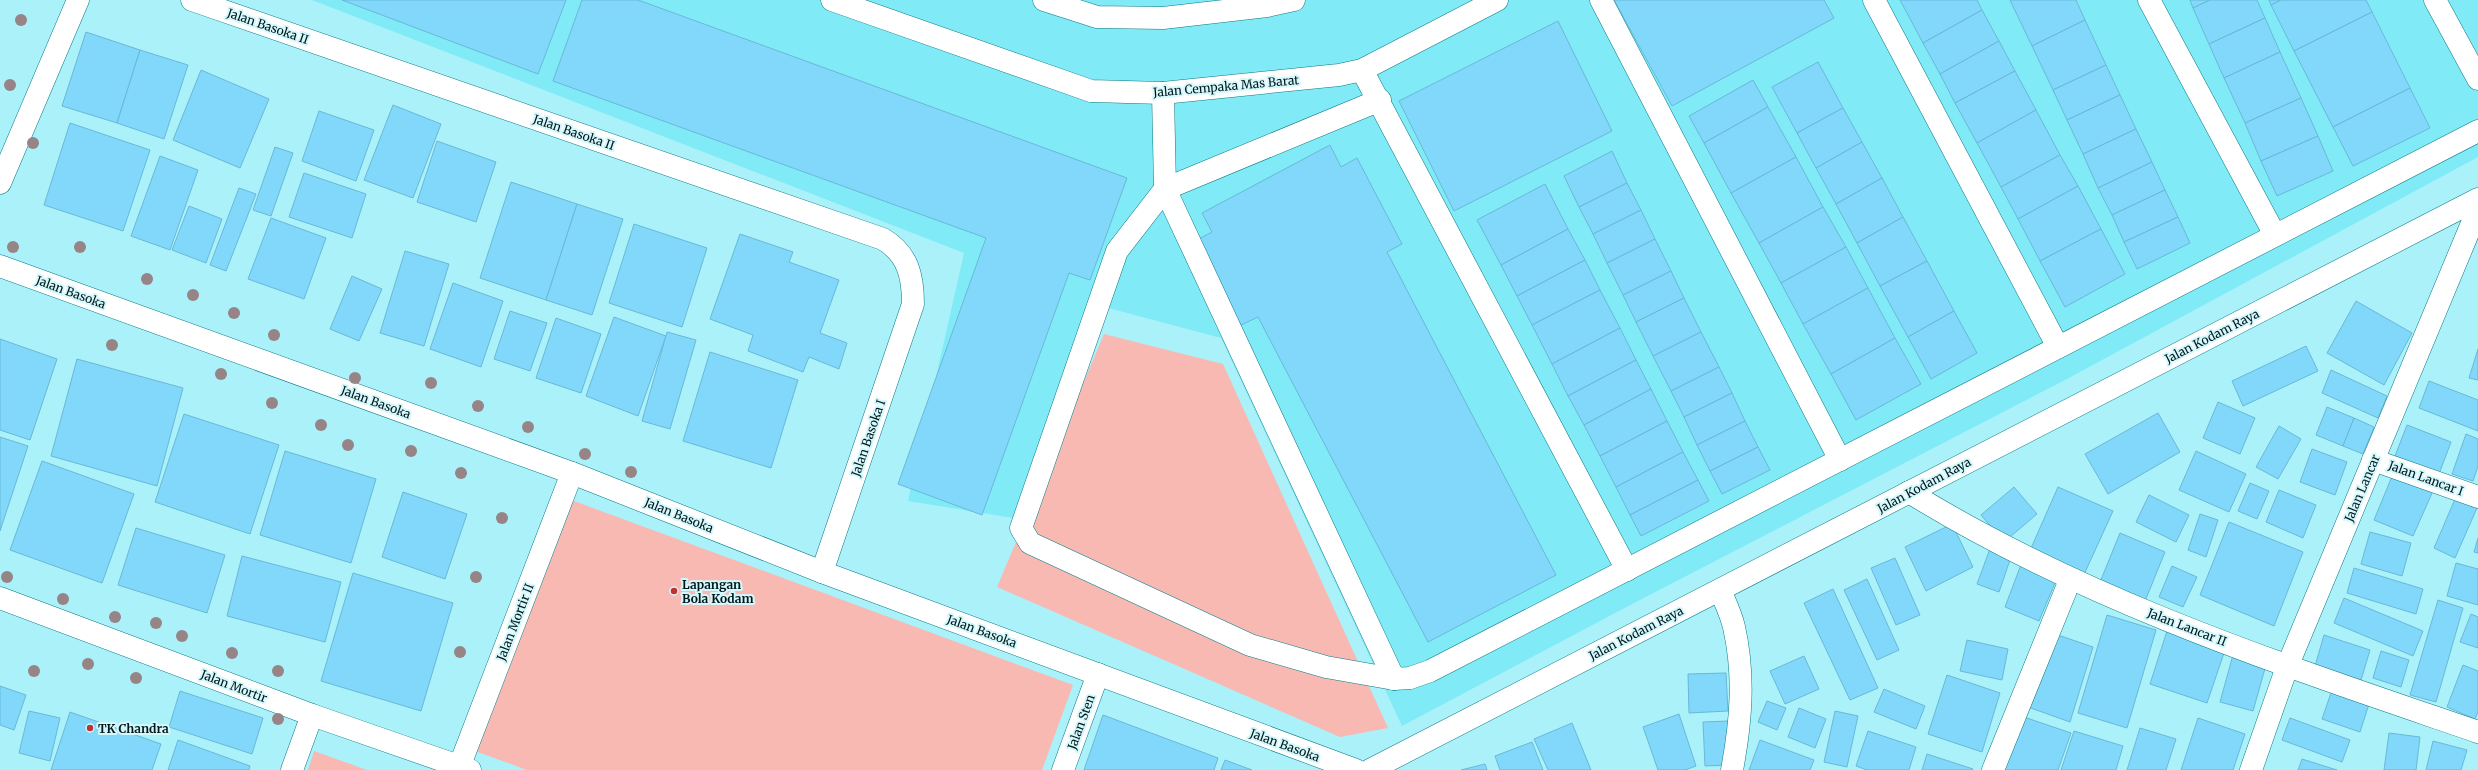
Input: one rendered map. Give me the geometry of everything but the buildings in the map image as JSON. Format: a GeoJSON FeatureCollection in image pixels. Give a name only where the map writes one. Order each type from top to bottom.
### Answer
{"type":"FeatureCollection","features":[{"type":"Feature","properties":{"kind":"street"},"geometry":{"type":"LineString","coordinates":[[0,183],[78,0]]}},
{"type":"Feature","properties":{"kind":"street","name":"Jalan Basoka II"},"geometry":{"type":"LineString","coordinates":[[192,0],[883,239],[893,245],[902,255],[913,280],[914,304]]}},
{"type":"Feature","properties":{"kind":"street"},"geometry":{"type":"LineString","coordinates":[[1044,0],[1097,16],[1163,18],[1267,6],[1294,0]]}},
{"type":"Feature","properties":{"kind":"street","name":"Jalan Cempaka Mas Barat"},"geometry":{"type":"LineString","coordinates":[[840,1],[1091,91],[1163,93],[1339,75],[1362,70],[1497,0]]}},
{"type":"Feature","properties":{"kind":"street"},"geometry":{"type":"LineString","coordinates":[[1601,0],[1840,460]]}},
{"type":"Feature","properties":{"kind":"street"},"geometry":{"type":"LineString","coordinates":[[1874,0],[2058,347]]}},
{"type":"Feature","properties":{"kind":"street"},"geometry":{"type":"LineString","coordinates":[[2149,0],[2275,236]]}},
{"type":"Feature","properties":{"kind":"street"},"geometry":{"type":"LineString","coordinates":[[2435,0],[2478,78]]}},
{"type":"Feature","properties":{"kind":"street"},"geometry":{"type":"LineString","coordinates":[[1362,70],[1380,100],[1627,570]]}},
{"type":"Feature","properties":{"kind":"street"},"geometry":{"type":"LineString","coordinates":[[1163,93],[1165,189],[1394,679]]}},
{"type":"Feature","properties":{"kind":"street"},"geometry":{"type":"LineString","coordinates":[[1380,100],[1165,189],[1117,251],[1021,528],[1030,543],[1250,645],[1326,667],[1394,679],[1410,678],[1430,671],[2478,131]]}},
{"type":"Feature","properties":{"kind":"street","name":"Jalan Kodam Raya"},"geometry":{"type":"LineString","coordinates":[[1370,770],[2478,199]]}},
{"type":"Feature","properties":{"kind":"street","name":"Jalan Lancar"},"geometry":{"type":"LineString","coordinates":[[2251,770],[2287,666],[2478,208]]}},
{"type":"Feature","properties":{"kind":"street","name":"Jalan Basoka"},"geometry":{"type":"LineString","coordinates":[[0,266],[572,473],[822,572],[1356,770]]}},
{"type":"Feature","properties":{"kind":"street","name":"Jalan Basoka I"},"geometry":{"type":"LineString","coordinates":[[822,572],[914,304]]}},
{"type":"Feature","properties":{"kind":"street","name":"Jalan Lancar I"},"geometry":{"type":"LineString","coordinates":[[2374,460],[2478,497]]}},
{"type":"Feature","properties":{"kind":"street","name":"Jalan Mortir II"},"geometry":{"type":"LineString","coordinates":[[462,769],[572,473]]}},
{"type":"Feature","properties":{"kind":"street","name":"Jalan Lancar II"},"geometry":{"type":"LineString","coordinates":[[1909,492],[1972,530],[2070,580],[2287,666],[2478,732]]}},
{"type":"Feature","properties":{"kind":"street"},"geometry":{"type":"LineString","coordinates":[[1993,770],[2070,580]]}},
{"type":"Feature","properties":{"kind":"street"},"geometry":{"type":"LineString","coordinates":[[1720,590],[1734,627],[1741,676],[1741,724],[1732,770]]}},
{"type":"Feature","properties":{"kind":"street","name":"Jalan Mortir"},"geometry":{"type":"LineString","coordinates":[[0,598],[312,715],[462,769]]}},
{"type":"Feature","properties":{"kind":"street","name":"Jalan Sten"},"geometry":{"type":"LineString","coordinates":[[1063,770],[1098,674]]}},
{"type":"Feature","properties":{"kind":"street"},"geometry":{"type":"LineString","coordinates":[[292,770],[312,715]]}},
{"type":"Feature","properties":{"kind":"shaded area"},"geometry":{"type":"Polygon","coordinates":[[[312,0],[2478,0],[2478,157],[2065,380],[1634,603],[1402,726],[1221,338],[1101,306],[1020,519],[908,501],[964,253],[312,0]]]}},
{"type":"Feature","properties":{"kind":"shaded area"},"geometry":{"type":"Polygon","coordinates":[[[1104,334],[1223,364],[1388,728],[1340,737],[997,587],[1104,334]]]}},
{"type":"Feature","properties":{"kind":"shaded area","name":"Lapangan Bola Kodam"},"geometry":{"type":"Polygon","coordinates":[[[563,497],[1073,685],[1042,770],[527,770],[472,750],[563,497]]]}},
{"type":"Feature","properties":{"kind":"shaded area"},"geometry":{"type":"Polygon","coordinates":[[[314,751],[367,770],[308,770],[314,751]]]}},
{"type":"Feature","properties":{"kind":"place","name":"Lapangan Bola Kodam"},"geometry":{"type":"Point","coordinates":[674,591]}},
{"type":"Feature","properties":{"kind":"place","name":"TK Chandra"},"geometry":{"type":"Point","coordinates":[90,728]}}]}
